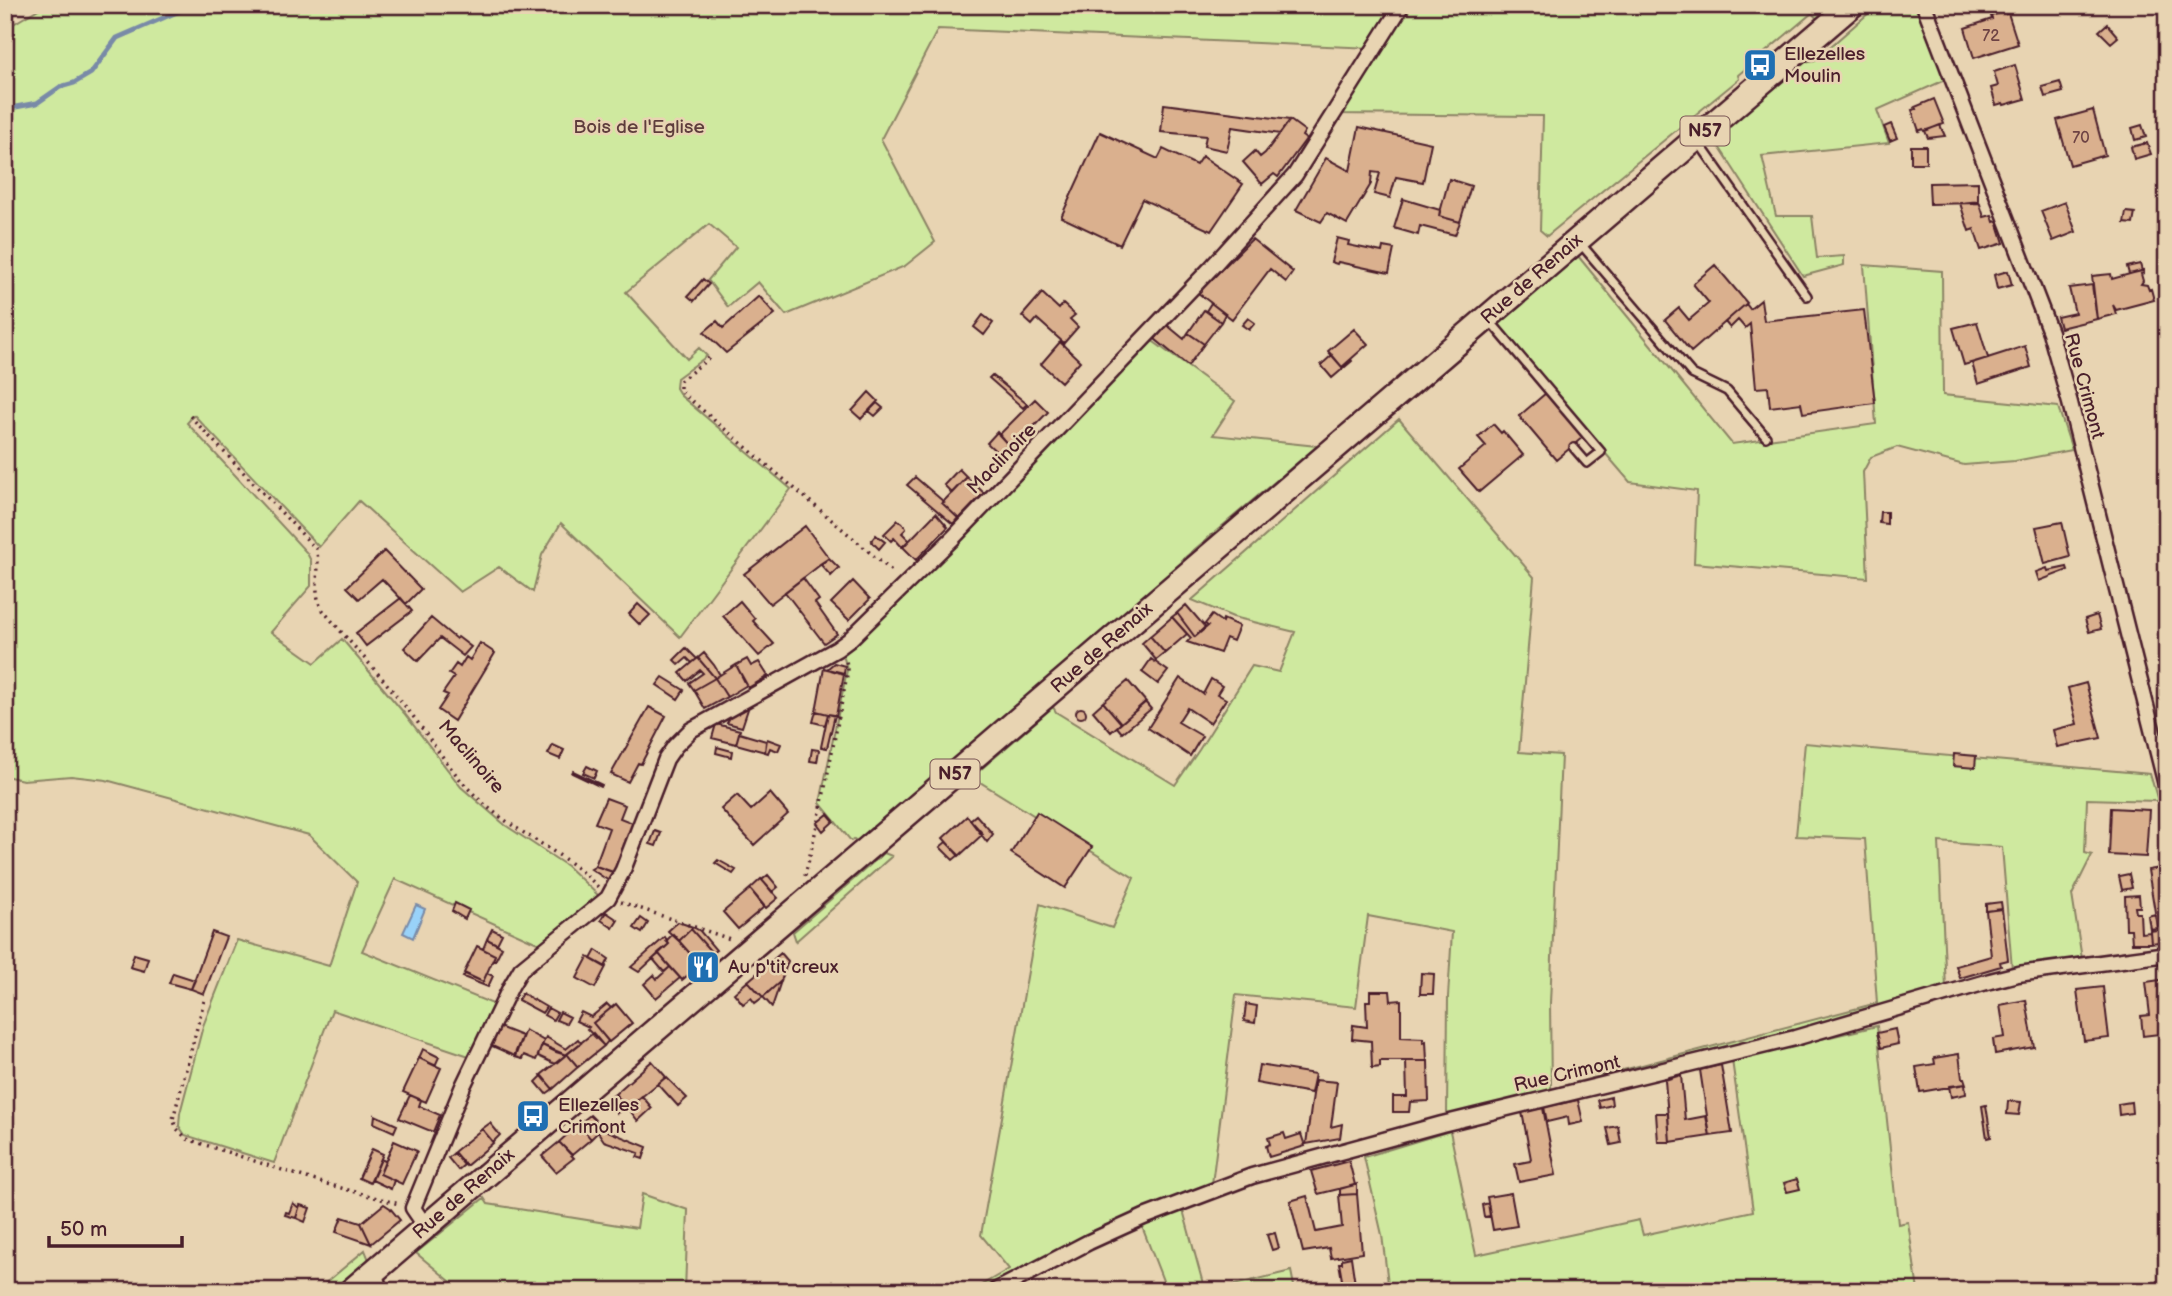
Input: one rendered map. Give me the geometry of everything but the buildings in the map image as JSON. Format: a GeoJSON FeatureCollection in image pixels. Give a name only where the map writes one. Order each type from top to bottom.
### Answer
{"type":"FeatureCollection","features":[{"type":"Feature","properties":{"kind":"main road","name":"Rue de Renaix"},"geometry":{"type":"LineString","coordinates":[[351,1291],[377,1281],[419,1217],[750,950],[1852,5]]}},
{"type":"Feature","properties":{"kind":"street","name":"Maclinoire"},"geometry":{"type":"LineString","coordinates":[[419,1217],[463,1086],[511,985],[521,969],[608,898],[623,870],[659,774],[666,759],[682,738],[691,730],[837,649],[861,630],[953,538],[1201,278],[1295,175],[1402,5]]}},
{"type":"Feature","properties":{"kind":"street","name":"Rue Crimont"},"geometry":{"type":"LineString","coordinates":[[1924,5],[2050,332],[2167,789]]}},
{"type":"Feature","properties":{"kind":"street","name":"Rue Crimont"},"geometry":{"type":"LineString","coordinates":[[995,1291],[1088,1242],[1144,1217],[1252,1176],[1321,1156],[1795,1038],[2018,974],[2167,954]]}},
{"type":"Feature","properties":{"kind":"lane"},"geometry":{"type":"LineString","coordinates":[[1696,139],[1807,296]]}},
{"type":"Feature","properties":{"kind":"lane"},"geometry":{"type":"LineString","coordinates":[[1577,240],[1692,374],[1727,391],[1766,437]]}},
{"type":"Feature","properties":{"kind":"lane"},"geometry":{"type":"LineString","coordinates":[[1487,317],[1601,452],[1587,463],[1574,448]]}},
{"type":"Feature","properties":{"kind":"path"},"geometry":{"type":"LineString","coordinates":[[709,358],[680,382],[680,391],[906,584]]}},
{"type":"Feature","properties":{"kind":"path","name":"Maclinoire"},"geometry":{"type":"LineString","coordinates":[[190,416],[316,549],[319,558],[317,601],[406,707],[467,788],[507,822],[582,872],[608,898],[736,941],[750,950]]}},
{"type":"Feature","properties":{"kind":"path"},"geometry":{"type":"LineString","coordinates":[[805,902],[804,877],[821,808],[848,670],[846,661],[837,649]]}},
{"type":"Feature","properties":{"kind":"path"},"geometry":{"type":"LineString","coordinates":[[204,1001],[173,1119],[177,1129],[187,1139],[419,1217]]}},
{"type":"Feature","properties":{"kind":"green space","name":"Bois de l'Eglise"},"geometry":{"type":"Polygon","coordinates":[[[45,5],[1400,5],[1373,48],[938,29],[881,139],[935,242],[905,266],[786,315],[758,282],[728,307],[708,280],[736,247],[709,224],[626,292],[687,359],[699,348],[707,356],[677,378],[676,388],[681,396],[791,489],[680,637],[561,523],[542,555],[533,592],[499,567],[460,592],[359,501],[319,547],[194,415],[187,423],[307,553],[311,561],[311,586],[271,632],[315,663],[342,639],[461,787],[505,825],[567,866],[600,897],[544,946],[395,879],[362,951],[493,1004],[472,1057],[332,1010],[274,1163],[185,1135],[179,1126],[203,1026],[237,940],[329,966],[357,882],[309,835],[106,780],[71,776],[23,780],[5,776],[5,29],[45,5]]]}},
{"type":"Feature","properties":{"kind":"green space"},"geometry":{"type":"Polygon","coordinates":[[[1407,5],[1835,5],[1818,20],[1812,13],[1738,75],[1739,79],[1547,236],[1540,230],[1543,116],[1335,114],[1407,5]]]}},
{"type":"Feature","properties":{"kind":"green space"},"geometry":{"type":"Polygon","coordinates":[[[1878,5],[1915,5],[1945,80],[1877,110],[1889,143],[1762,156],[1776,216],[1812,216],[1817,258],[1844,256],[1844,265],[1803,276],[1714,139],[1805,62],[1815,60],[1878,5]]]}},
{"type":"Feature","properties":{"kind":"green space"},"geometry":{"type":"Polygon","coordinates":[[[1578,256],[1732,444],[1876,424],[1864,265],[1942,271],[1943,395],[2058,407],[2072,450],[2015,461],[1964,465],[1897,447],[1871,457],[1863,472],[1868,578],[1694,563],[1697,491],[1630,482],[1496,326],[1578,256]]]}},
{"type":"Feature","properties":{"kind":"green space"},"geometry":{"type":"Polygon","coordinates":[[[1147,337],[1235,401],[1213,435],[1317,446],[858,842],[854,839],[851,841],[820,803],[847,670],[842,650],[1147,337]]]}},
{"type":"Feature","properties":{"kind":"green space"},"geometry":{"type":"Polygon","coordinates":[[[1399,419],[1534,577],[1519,752],[1561,755],[1550,1003],[1551,1089],[1877,1003],[1865,839],[1796,836],[1805,743],[2150,774],[2158,801],[2087,799],[2085,853],[2092,855],[2072,895],[2082,959],[2012,969],[2002,847],[1939,842],[1946,988],[1760,1040],[1447,1115],[1448,997],[1452,932],[1368,916],[1356,1007],[1236,995],[1212,1184],[1014,1275],[987,1291],[971,1291],[1009,1269],[981,1235],[1040,904],[1112,928],[1134,878],[972,777],[1053,707],[1056,712],[1175,785],[1252,666],[1279,672],[1295,632],[1233,617],[1192,600],[1399,419]]]}},
{"type":"Feature","properties":{"kind":"green space"},"geometry":{"type":"Polygon","coordinates":[[[884,853],[892,856],[796,941],[793,932],[884,853]]]}},
{"type":"Feature","properties":{"kind":"green space"},"geometry":{"type":"Polygon","coordinates":[[[1877,1026],[1898,1224],[1908,1222],[1918,1291],[1389,1291],[1382,1235],[1364,1157],[1450,1131],[1476,1255],[1639,1220],[1643,1235],[1753,1211],[1732,1060],[1877,1026]]]}},
{"type":"Feature","properties":{"kind":"green space"},"geometry":{"type":"Polygon","coordinates":[[[642,1194],[688,1210],[685,1291],[462,1291],[416,1253],[484,1198],[488,1204],[637,1228],[642,1194]]]}},
{"type":"Feature","properties":{"kind":"green space"},"geometry":{"type":"Polygon","coordinates":[[[1183,1210],[1205,1291],[1167,1291],[1141,1224],[1183,1210]]]}},
{"type":"Feature","properties":{"kind":"green space"},"geometry":{"type":"Polygon","coordinates":[[[365,1250],[369,1260],[333,1291],[316,1291],[365,1250]]]}},
{"type":"Feature","properties":{"kind":"green space"},"geometry":{"type":"Polygon","coordinates":[[[1291,1271],[1295,1291],[1209,1291],[1291,1271]]]}},
{"type":"Feature","properties":{"kind":"water"},"geometry":{"type":"Polygon","coordinates":[[[416,905],[425,909],[413,938],[403,933],[416,905]]]}},
{"type":"Feature","properties":{"kind":"waterway"},"geometry":{"type":"LineString","coordinates":[[5,109],[37,103],[60,87],[74,83],[91,73],[117,38],[193,5]]}},
{"type":"Feature","properties":{"kind":"waterway"},"geometry":{"type":"LineString","coordinates":[[254,5],[288,5]]}},
{"type":"Feature","properties":{"kind":"place","name":"Ellezelles Moulin"},"geometry":{"type":"Point","coordinates":[1760,65]}},
{"type":"Feature","properties":{"kind":"place","name":"Au p'tit creux"},"geometry":{"type":"Point","coordinates":[703,967]}},
{"type":"Feature","properties":{"kind":"place","name":"Ellezelles Crimont"},"geometry":{"type":"Point","coordinates":[533,1116]}}]}
